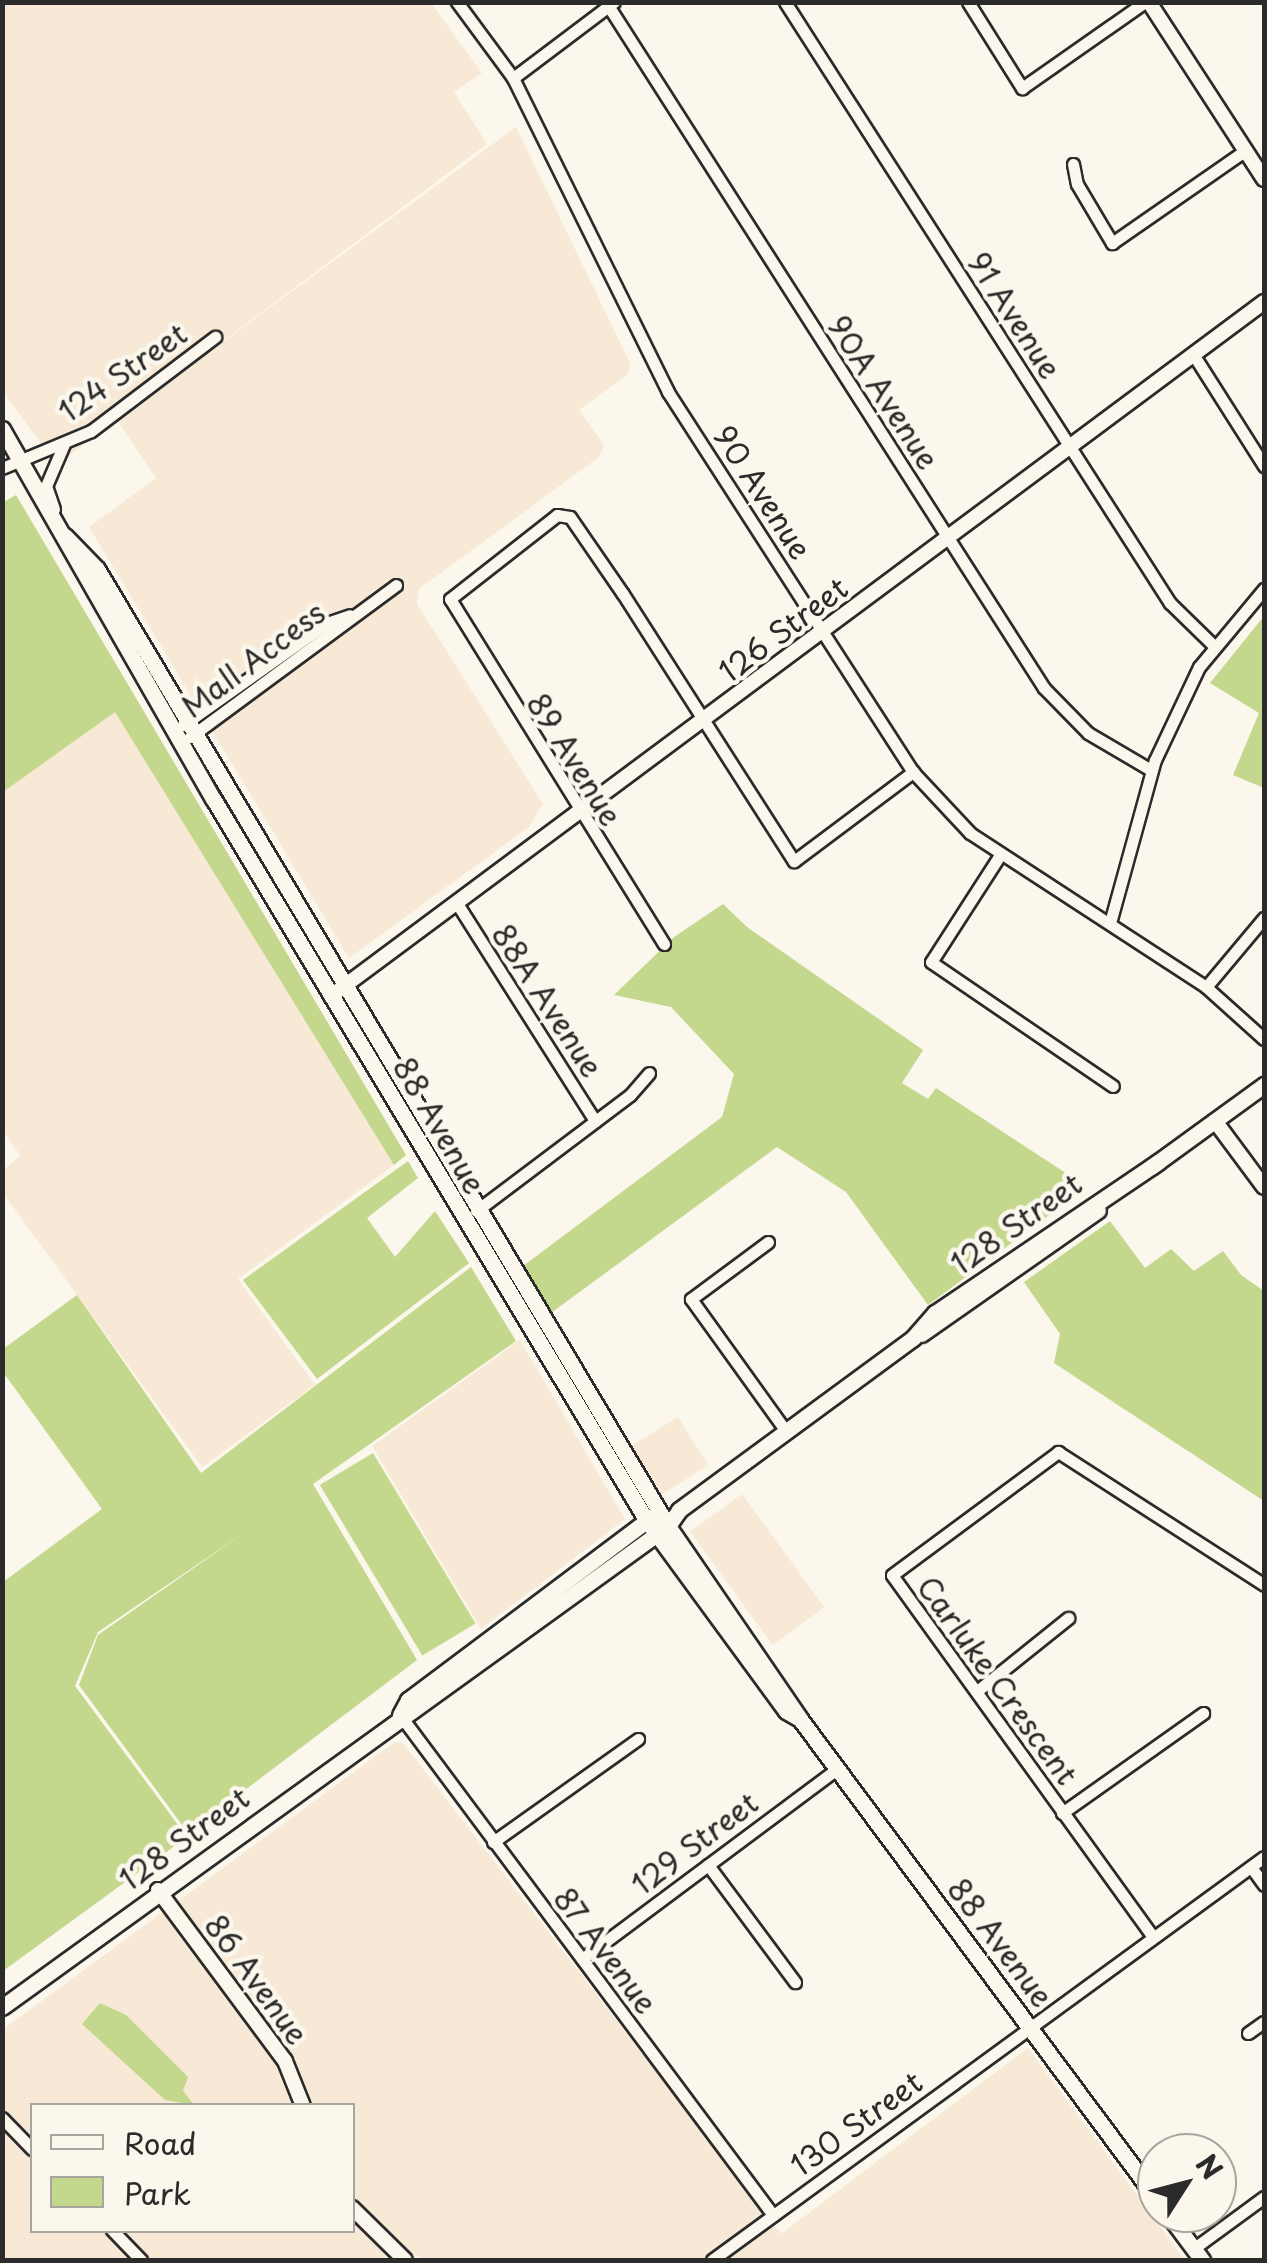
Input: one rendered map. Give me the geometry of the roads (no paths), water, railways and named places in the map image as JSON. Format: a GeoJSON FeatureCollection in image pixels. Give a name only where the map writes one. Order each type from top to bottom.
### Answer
{"type":"FeatureCollection","features":[{"type":"Feature","properties":{"kind":"main road","name":"88 Avenue"},"geometry":{"type":"LineString","coordinates":[[2,428],[62,530],[81,574],[184,733],[657,1523],[1137,2172]]}},
{"type":"Feature","properties":{"kind":"main road","name":"88 Avenue"},"geometry":{"type":"LineString","coordinates":[[338,991],[476,1210],[657,1523]]}},
{"type":"Feature","properties":{"kind":"main road","name":"128 Street"},"geometry":{"type":"LineString","coordinates":[[2,2007],[400,1715],[408,1700],[680,1510],[913,1338],[1016,1272],[1264,1084]]}},
{"type":"Feature","properties":{"kind":"main road"},"geometry":{"type":"LineString","coordinates":[[1182,2233],[1198,2254]]}},
{"type":"Feature","properties":{"kind":"street","name":"90 Avenue"},"geometry":{"type":"LineString","coordinates":[[457,2],[513,78],[668,392],[914,772],[1000,855],[1206,987],[1264,1039]]}},
{"type":"Feature","properties":{"kind":"street","name":"91 Avenue"},"geometry":{"type":"LineString","coordinates":[[785,2],[1170,604],[1214,646]]}},
{"type":"Feature","properties":{"kind":"street"},"geometry":{"type":"LineString","coordinates":[[968,2],[1022,88],[1147,2],[1264,179]]}},
{"type":"Feature","properties":{"kind":"street"},"geometry":{"type":"LineString","coordinates":[[513,78],[611,4]]}},
{"type":"Feature","properties":{"kind":"street","name":"90A Avenue"},"geometry":{"type":"LineString","coordinates":[[611,4],[948,539],[1060,707],[1097,740],[1151,770]]}},
{"type":"Feature","properties":{"kind":"street"},"geometry":{"type":"LineString","coordinates":[[1073,164],[1077,184],[1112,244],[1246,150]]}},
{"type":"Feature","properties":{"kind":"street","name":"126 Street"},"geometry":{"type":"LineString","coordinates":[[338,991],[458,906],[1264,302]]}},
{"type":"Feature","properties":{"kind":"street","name":"124 Street"},"geometry":{"type":"LineString","coordinates":[[2,468],[64,444],[215,337]]}},
{"type":"Feature","properties":{"kind":"street"},"geometry":{"type":"LineString","coordinates":[[1193,354],[1264,466]]}},
{"type":"Feature","properties":{"kind":"street"},"geometry":{"type":"LineString","coordinates":[[62,530],[46,486],[64,444]]}},
{"type":"Feature","properties":{"kind":"street","name":"89 Avenue"},"geometry":{"type":"LineString","coordinates":[[664,944],[580,815],[450,599],[557,515],[570,517],[703,722]]}},
{"type":"Feature","properties":{"kind":"street","name":"Mall Access"},"geometry":{"type":"LineString","coordinates":[[184,733],[327,623],[354,613],[396,585]]}},
{"type":"Feature","properties":{"kind":"street"},"geometry":{"type":"LineString","coordinates":[[1110,923],[1151,770],[1214,646],[1264,590]]}},
{"type":"Feature","properties":{"kind":"street"},"geometry":{"type":"LineString","coordinates":[[703,722],[794,861],[914,772]]}},
{"type":"Feature","properties":{"kind":"street"},"geometry":{"type":"LineString","coordinates":[[1000,855],[924,962],[1113,1086]]}},
{"type":"Feature","properties":{"kind":"street","name":"88A Avenue"},"geometry":{"type":"LineString","coordinates":[[458,906],[595,1120]]}},
{"type":"Feature","properties":{"kind":"street"},"geometry":{"type":"LineString","coordinates":[[1206,987],[1264,918]]}},
{"type":"Feature","properties":{"kind":"street"},"geometry":{"type":"LineString","coordinates":[[476,1210],[595,1120],[648,1073]]}},
{"type":"Feature","properties":{"kind":"street"},"geometry":{"type":"LineString","coordinates":[[1215,1120],[1264,1186]]}},
{"type":"Feature","properties":{"kind":"street"},"geometry":{"type":"LineString","coordinates":[[768,1242],[691,1299],[786,1431]]}},
{"type":"Feature","properties":{"kind":"street","name":"Carluke Crescent"},"geometry":{"type":"LineString","coordinates":[[1153,1937],[892,1575],[1058,1452],[1264,1585]]}},
{"type":"Feature","properties":{"kind":"street"},"geometry":{"type":"LineString","coordinates":[[976,1691],[1068,1618]]}},
{"type":"Feature","properties":{"kind":"street"},"geometry":{"type":"LineString","coordinates":[[1062,1813],[1204,1713]]}},
{"type":"Feature","properties":{"kind":"street","name":"87 Avenue"},"geometry":{"type":"LineString","coordinates":[[400,1715],[773,2215]]}},
{"type":"Feature","properties":{"kind":"street"},"geometry":{"type":"LineString","coordinates":[[493,1842],[638,1739]]}},
{"type":"Feature","properties":{"kind":"street","name":"129 Street"},"geometry":{"type":"LineString","coordinates":[[582,1958],[837,1769]]}},
{"type":"Feature","properties":{"kind":"street","name":"130 Street"},"geometry":{"type":"LineString","coordinates":[[712,2260],[1264,1857]]}},
{"type":"Feature","properties":{"kind":"street"},"geometry":{"type":"LineString","coordinates":[[708,1864],[795,1982]]}},
{"type":"Feature","properties":{"kind":"street"},"geometry":{"type":"LineString","coordinates":[[1251,1866],[1264,1886]]}},
{"type":"Feature","properties":{"kind":"street","name":"86 Avenue"},"geometry":{"type":"LineString","coordinates":[[158,1890],[285,2061],[303,2103]]}},
{"type":"Feature","properties":{"kind":"street"},"geometry":{"type":"LineString","coordinates":[[1248,2033],[1264,2022]]}},
{"type":"Feature","properties":{"kind":"street"},"geometry":{"type":"LineString","coordinates":[[2,2118],[30,2147]]}},
{"type":"Feature","properties":{"kind":"street"},"geometry":{"type":"LineString","coordinates":[[1198,2254],[1264,2196]]}},
{"type":"Feature","properties":{"kind":"street"},"geometry":{"type":"LineString","coordinates":[[355,2211],[405,2260]]}},
{"type":"Feature","properties":{"kind":"street"},"geometry":{"type":"LineString","coordinates":[[115,2233],[141,2260]]}}]}
